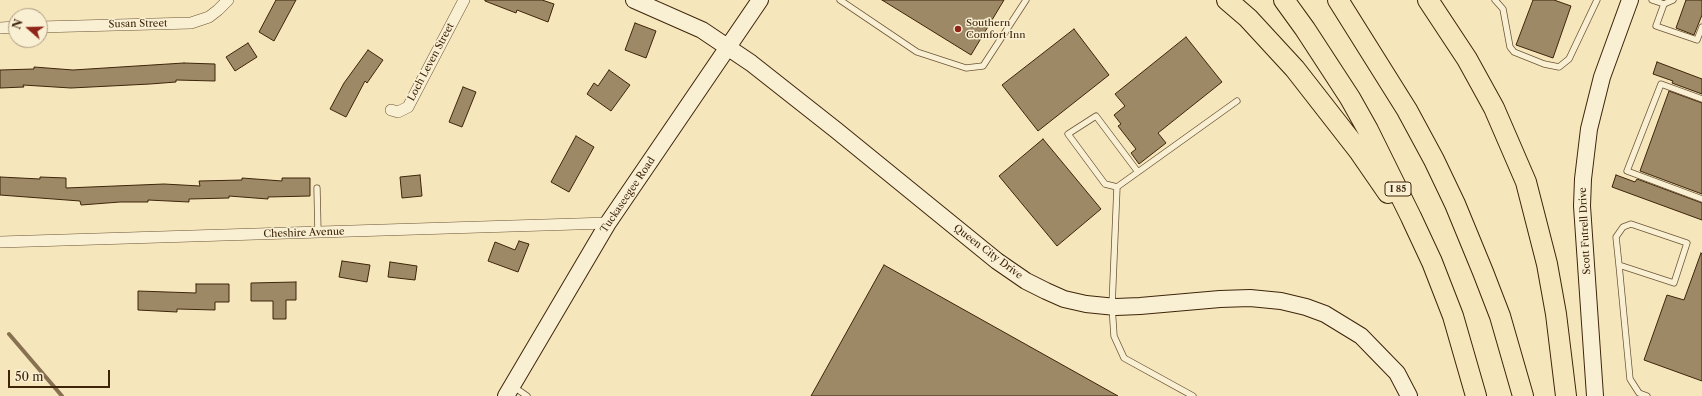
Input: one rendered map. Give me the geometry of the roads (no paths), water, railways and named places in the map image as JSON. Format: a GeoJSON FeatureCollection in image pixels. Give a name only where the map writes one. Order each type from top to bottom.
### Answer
{"type":"FeatureCollection","features":[{"type":"Feature","properties":{"kind":"highway"},"geometry":{"type":"LineString","coordinates":[[1227,0],[1248,18],[1272,43],[1327,108],[1396,205],[1432,262]]}},
{"type":"Feature","properties":{"kind":"highway","name":"I 85"},"geometry":{"type":"LineString","coordinates":[[1284,0],[1332,69],[1368,130],[1432,262],[1453,316],[1476,396]]}},
{"type":"Feature","properties":{"kind":"highway"},"geometry":{"type":"LineString","coordinates":[[1338,0],[1407,110],[1434,160],[1455,204],[1484,272],[1500,316],[1523,396]]}},
{"type":"Feature","properties":{"kind":"highway"},"geometry":{"type":"LineString","coordinates":[[1428,0],[1467,59],[1494,108],[1526,182],[1547,264],[1556,314],[1566,396]]}},
{"type":"Feature","properties":{"kind":"street","name":"Susan Street"},"geometry":{"type":"LineString","coordinates":[[48,27],[191,23],[209,17],[228,0]]}},
{"type":"Feature","properties":{"kind":"street","name":"Loch Leven Street"},"geometry":{"type":"LineString","coordinates":[[391,110],[398,112],[408,107],[464,0]]}},
{"type":"Feature","properties":{"kind":"street","name":"Queen City Drive"},"geometry":{"type":"LineString","coordinates":[[634,0],[702,30],[728,47],[836,130],[1003,265],[1026,281],[1064,299],[1086,304],[1140,306],[1250,298],[1281,301],[1306,307],[1325,314],[1361,336],[1397,373],[1409,396]]}},
{"type":"Feature","properties":{"kind":"street","name":"Tuckaseegee Road"},"geometry":{"type":"LineString","coordinates":[[509,391],[608,223],[760,0]]}},
{"type":"Feature","properties":{"kind":"street","name":"Scott Futrell Drive"},"geometry":{"type":"LineString","coordinates":[[1595,396],[1582,206],[1583,179],[1589,129],[1602,77],[1630,0]]}},
{"type":"Feature","properties":{"kind":"street","name":"Cheshire Avenue"},"geometry":{"type":"LineString","coordinates":[[0,242],[608,223]]}},
{"type":"Feature","properties":{"kind":"lane"},"geometry":{"type":"LineString","coordinates":[[840,0],[917,52],[966,68],[983,66],[1026,0]]}},
{"type":"Feature","properties":{"kind":"lane"},"geometry":{"type":"LineString","coordinates":[[1495,0],[1503,9],[1510,48],[1514,52],[1538,62],[1559,67],[1570,59],[1597,0]]}},
{"type":"Feature","properties":{"kind":"lane"},"geometry":{"type":"LineString","coordinates":[[1652,0],[1664,4],[1673,0]]}},
{"type":"Feature","properties":{"kind":"lane"},"geometry":{"type":"LineString","coordinates":[[1664,4],[1656,26],[1697,40],[1702,27]]}},
{"type":"Feature","properties":{"kind":"lane"},"geometry":{"type":"LineString","coordinates":[[1702,99],[1661,84],[1628,171],[1702,199]]}},
{"type":"Feature","properties":{"kind":"lane"},"geometry":{"type":"LineString","coordinates":[[1138,172],[1096,116],[1068,134],[1105,184],[1117,187],[1138,172],[1237,101]]}},
{"type":"Feature","properties":{"kind":"lane"},"geometry":{"type":"LineString","coordinates":[[1117,187],[1112,306],[1114,336],[1124,358],[1193,396]]}},
{"type":"Feature","properties":{"kind":"lane"},"geometry":{"type":"LineString","coordinates":[[317,188],[318,232]]}},
{"type":"Feature","properties":{"kind":"lane"},"geometry":{"type":"LineString","coordinates":[[1619,265],[1674,283],[1687,243],[1631,224],[1623,227],[1616,237],[1630,379],[1639,393],[1647,396]]}},
{"type":"Feature","properties":{"kind":"lane"},"geometry":{"type":"LineString","coordinates":[[509,391],[527,396]]}},
{"type":"Feature","properties":{"kind":"waterway"},"geometry":{"type":"LineString","coordinates":[[9,334],[62,396]]}},
{"type":"Feature","properties":{"kind":"place","name":"Southern Comfort Inn"},"geometry":{"type":"Point","coordinates":[958,29]}}]}
